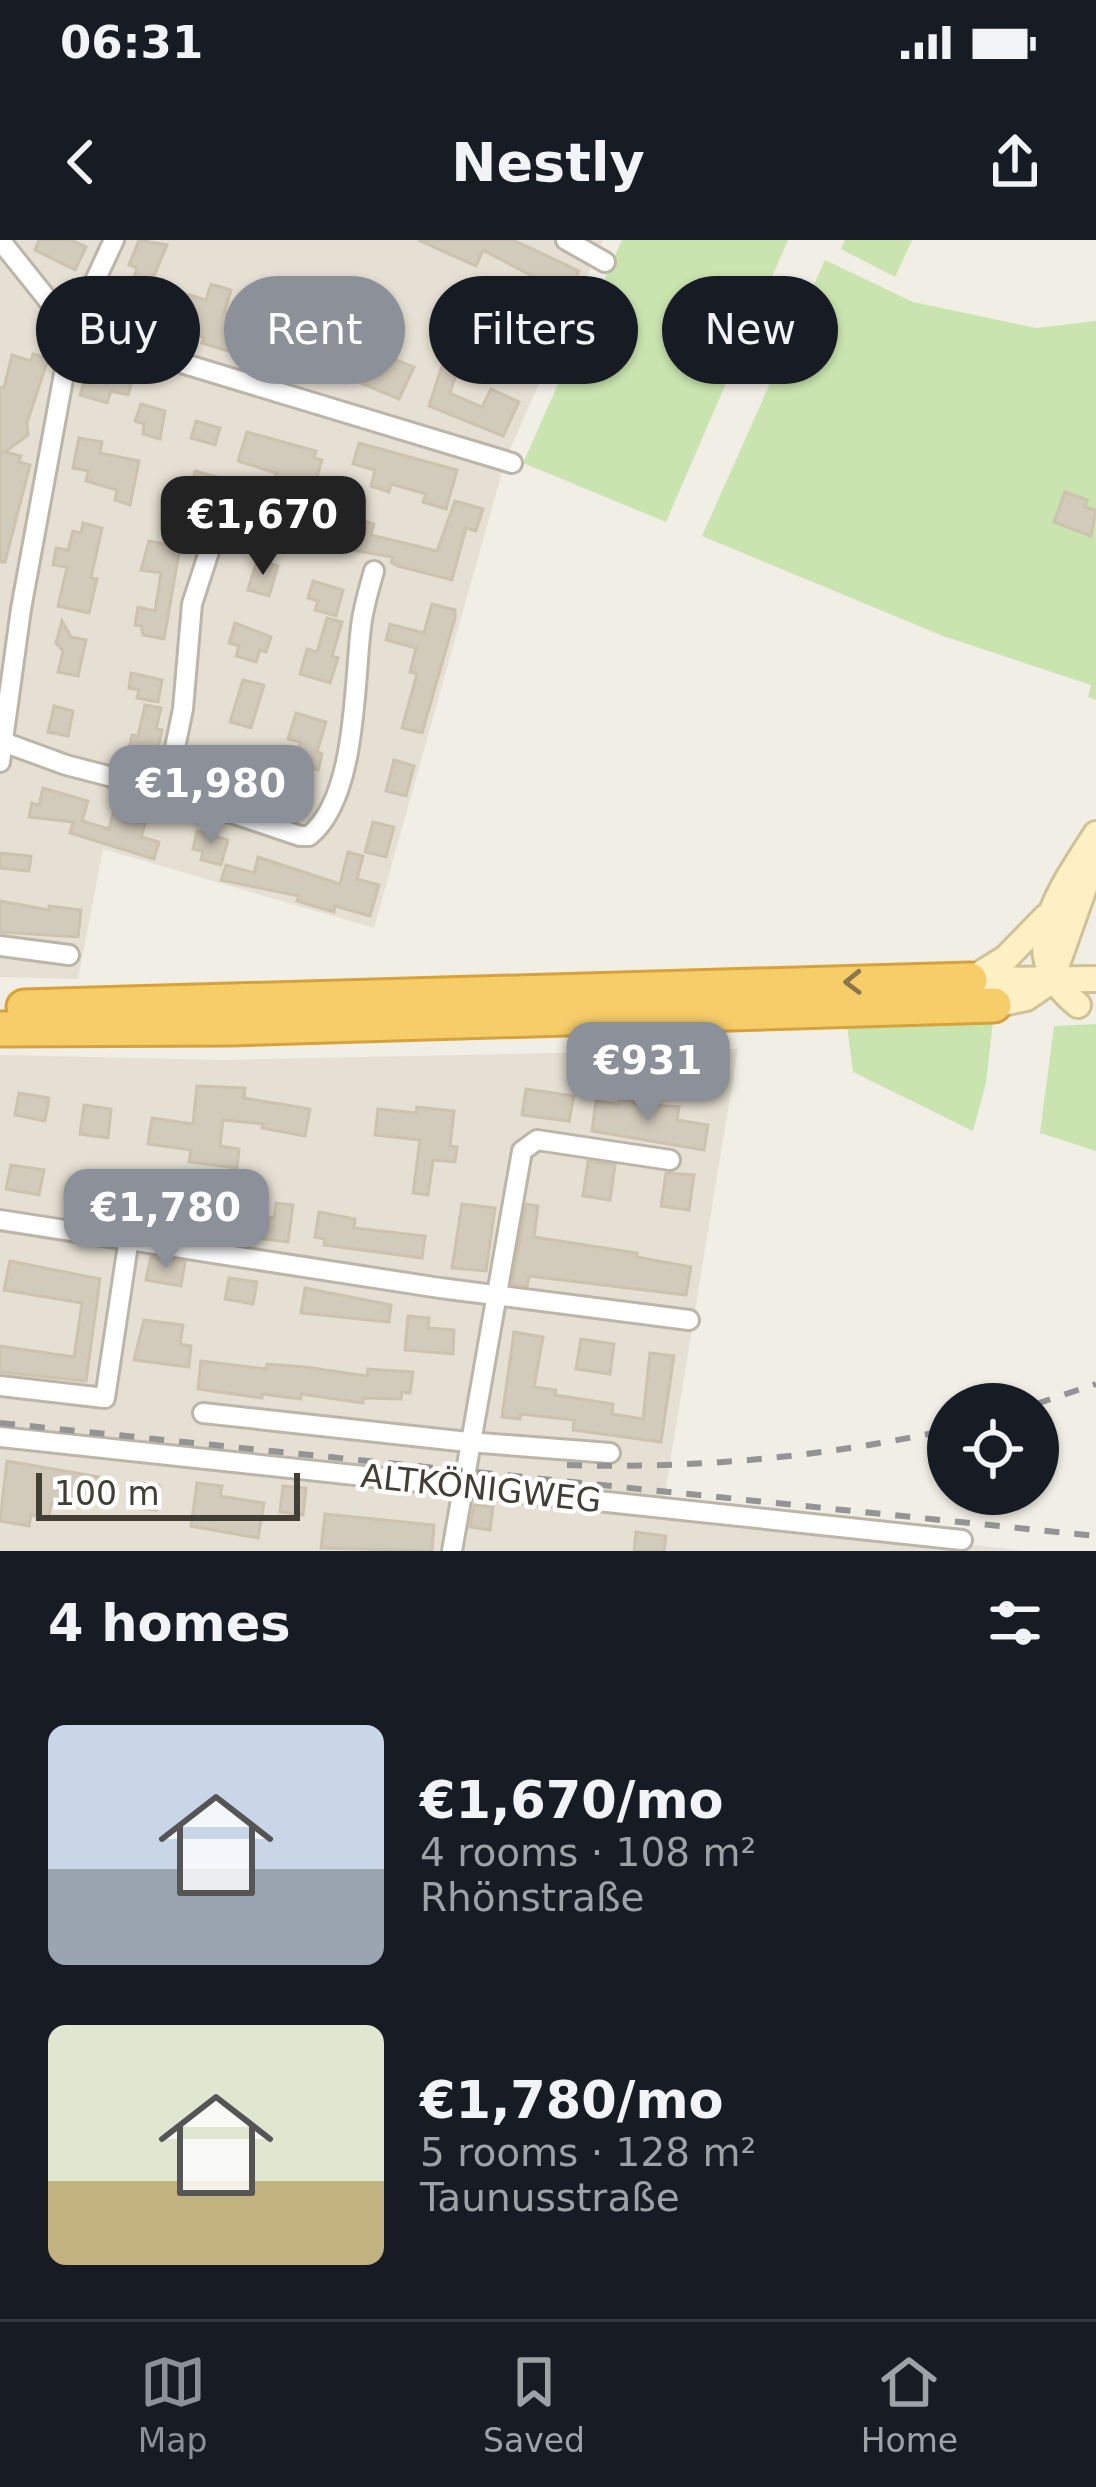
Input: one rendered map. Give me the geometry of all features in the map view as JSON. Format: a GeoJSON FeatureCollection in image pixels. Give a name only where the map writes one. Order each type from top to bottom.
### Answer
{"type":"FeatureCollection","features":[{"type":"Feature","properties":{"kind":"highway"},"geometry":{"type":"LineString","coordinates":[[0,1007],[970,980]]}},
{"type":"Feature","properties":{"kind":"highway"},"geometry":{"type":"LineString","coordinates":[[0,1030],[231,1028],[994,1005]]}},
{"type":"Feature","properties":{"kind":"main road"},"geometry":{"type":"LineString","coordinates":[[970,980],[1015,950],[1050,912],[1096,834]]}},
{"type":"Feature","properties":{"kind":"main road"},"geometry":{"type":"LineString","coordinates":[[994,1005],[1026,998],[1052,981],[1096,854]]}},
{"type":"Feature","properties":{"kind":"main road"},"geometry":{"type":"LineString","coordinates":[[1079,900],[1096,930]]}},
{"type":"Feature","properties":{"kind":"main road"},"geometry":{"type":"LineString","coordinates":[[1050,912],[1044,952],[1052,981],[1087,1005]]}},
{"type":"Feature","properties":{"kind":"main road"},"geometry":{"type":"LineString","coordinates":[[970,980],[1096,979]]}},
{"type":"Feature","properties":{"kind":"main road"},"geometry":{"type":"LineString","coordinates":[[994,1005],[1087,1005]]}},
{"type":"Feature","properties":{"kind":"street"},"geometry":{"type":"LineString","coordinates":[[0,240],[36,285]]}},
{"type":"Feature","properties":{"kind":"street"},"geometry":{"type":"LineString","coordinates":[[97,276],[114,240]]}},
{"type":"Feature","properties":{"kind":"street"},"geometry":{"type":"LineString","coordinates":[[566,240],[605,262]]}},
{"type":"Feature","properties":{"kind":"street"},"geometry":{"type":"LineString","coordinates":[[200,368],[512,463]]}},
{"type":"Feature","properties":{"kind":"street"},"geometry":{"type":"LineString","coordinates":[[61,384],[1,752],[166,791],[300,836],[314,832],[324,820],[350,735],[358,694],[361,627],[374,571]]}},
{"type":"Feature","properties":{"kind":"street"},"geometry":{"type":"LineString","coordinates":[[166,791],[183,709],[192,604],[218,524]]}},
{"type":"Feature","properties":{"kind":"street"},"geometry":{"type":"LineString","coordinates":[[0,604],[21,609]]}},
{"type":"Feature","properties":{"kind":"street"},"geometry":{"type":"LineString","coordinates":[[0,946],[69,955]]}},
{"type":"Feature","properties":{"kind":"street"},"geometry":{"type":"LineString","coordinates":[[452,1551],[522,1151],[537,1140],[670,1160]]}},
{"type":"Feature","properties":{"kind":"street"},"geometry":{"type":"LineString","coordinates":[[0,1220],[688,1320]]}},
{"type":"Feature","properties":{"kind":"street"},"geometry":{"type":"LineString","coordinates":[[0,1386],[105,1398],[129,1238]]}},
{"type":"Feature","properties":{"kind":"street"},"geometry":{"type":"LineString","coordinates":[[202,1413],[610,1453]]}},
{"type":"Feature","properties":{"kind":"street","name":"ALTKÖNIGWEG"},"geometry":{"type":"LineString","coordinates":[[0,1437],[962,1540]]}},
{"type":"Feature","properties":{"kind":"shaded area"},"geometry":{"type":"Polygon","coordinates":[[[0,240],[603,240],[587,276],[429,276],[429,384],[539,384],[506,458],[374,928],[103,849],[78,979],[0,977],[0,240]]]}},
{"type":"Feature","properties":{"kind":"shaded area"},"geometry":{"type":"Polygon","coordinates":[[[738,1049],[662,1511],[1027,1551],[0,1551],[0,1055],[224,1060],[738,1049]]]}},
{"type":"Feature","properties":{"kind":"green space"},"geometry":{"type":"Polygon","coordinates":[[[622,240],[788,240],[772,276],[662,276],[662,384],[726,384],[666,522],[523,463],[558,384],[638,384],[638,276],[606,276],[622,240]]]}},
{"type":"Feature","properties":{"kind":"green space"},"geometry":{"type":"Polygon","coordinates":[[[845,240],[912,240],[895,277],[841,249],[845,240]]]}},
{"type":"Feature","properties":{"kind":"green space"},"geometry":{"type":"Polygon","coordinates":[[[825,260],[913,302],[1036,328],[1096,321],[1096,700],[1088,697],[1091,685],[943,636],[702,536],[770,384],[838,384],[838,276],[818,276],[825,260]]]}},
{"type":"Feature","properties":{"kind":"green space"},"geometry":{"type":"Polygon","coordinates":[[[993,1022],[986,1083],[973,1131],[853,1072],[847,1026],[993,1022]]]}},
{"type":"Feature","properties":{"kind":"green space"},"geometry":{"type":"Polygon","coordinates":[[[1096,1024],[1096,1151],[1040,1133],[1054,1026],[1096,1024]]]}},
{"type":"Feature","properties":{"kind":"building"},"geometry":{"type":"Polygon","coordinates":[[[39,240],[71,240],[86,247],[75,270],[35,250],[39,240]]]}},
{"type":"Feature","properties":{"kind":"building"},"geometry":{"type":"Polygon","coordinates":[[[139,240],[167,245],[154,276],[135,276],[137,268],[129,265],[139,240]]]}},
{"type":"Feature","properties":{"kind":"building"},"geometry":{"type":"Polygon","coordinates":[[[418,240],[513,240],[579,271],[577,276],[532,276],[483,250],[476,266],[418,240]]]}},
{"type":"Feature","properties":{"kind":"building"},"geometry":{"type":"Polygon","coordinates":[[[211,284],[224,288],[224,350],[202,343],[200,336],[200,298],[206,300],[211,284]]]}},
{"type":"Feature","properties":{"kind":"building"},"geometry":{"type":"Polygon","coordinates":[[[12,355],[31,361],[36,355],[36,384],[40,384],[27,423],[28,435],[5,452],[21,456],[19,462],[30,465],[5,562],[0,562],[0,387],[4,388],[12,355]]]}},
{"type":"Feature","properties":{"kind":"building"},"geometry":{"type":"Polygon","coordinates":[[[405,363],[414,367],[399,399],[363,384],[405,384],[405,363]]]}},
{"type":"Feature","properties":{"kind":"building"},"geometry":{"type":"Polygon","coordinates":[[[83,384],[131,384],[128,395],[111,391],[107,403],[80,395],[83,384]]]}},
{"type":"Feature","properties":{"kind":"building"},"geometry":{"type":"Polygon","coordinates":[[[436,384],[453,384],[450,393],[482,407],[491,389],[519,402],[503,436],[429,406],[436,384]]]}},
{"type":"Feature","properties":{"kind":"building"},"geometry":{"type":"Polygon","coordinates":[[[141,404],[165,411],[160,439],[143,434],[144,424],[135,421],[141,404]]]}},
{"type":"Feature","properties":{"kind":"building"},"geometry":{"type":"Polygon","coordinates":[[[196,421],[220,428],[215,445],[191,438],[196,421]]]}},
{"type":"Feature","properties":{"kind":"building"},"geometry":{"type":"Polygon","coordinates":[[[247,432],[316,451],[314,458],[322,460],[317,477],[328,480],[324,496],[305,490],[298,517],[288,515],[284,530],[263,524],[276,473],[238,461],[247,432]]]}},
{"type":"Feature","properties":{"kind":"building"},"geometry":{"type":"Polygon","coordinates":[[[79,438],[102,442],[100,453],[139,461],[130,505],[115,500],[117,490],[86,481],[88,471],[73,468],[79,438]]]}},
{"type":"Feature","properties":{"kind":"building"},"geometry":{"type":"Polygon","coordinates":[[[359,443],[457,470],[446,509],[423,502],[426,494],[391,484],[389,492],[371,486],[375,470],[353,464],[359,443]]]}},
{"type":"Feature","properties":{"kind":"building"},"geometry":{"type":"Polygon","coordinates":[[[195,471],[224,479],[221,490],[237,494],[232,509],[187,501],[195,471]]]}},
{"type":"Feature","properties":{"kind":"building"},"geometry":{"type":"Polygon","coordinates":[[[1065,492],[1087,500],[1085,507],[1096,510],[1091,536],[1054,522],[1065,492]]]}},
{"type":"Feature","properties":{"kind":"building"},"geometry":{"type":"Polygon","coordinates":[[[455,501],[483,509],[476,531],[466,528],[452,580],[398,566],[391,562],[393,557],[345,549],[354,518],[374,524],[371,535],[437,551],[455,501]]]}},
{"type":"Feature","properties":{"kind":"building"},"geometry":{"type":"Polygon","coordinates":[[[83,523],[102,528],[89,613],[58,606],[67,567],[53,565],[56,548],[68,550],[73,531],[81,533],[83,523]]]}},
{"type":"Feature","properties":{"kind":"building"},"geometry":{"type":"Polygon","coordinates":[[[149,541],[180,547],[164,639],[143,635],[141,626],[135,625],[138,607],[155,611],[161,573],[141,570],[149,541]]]}},
{"type":"Feature","properties":{"kind":"building"},"geometry":{"type":"Polygon","coordinates":[[[257,560],[278,566],[269,596],[248,590],[257,560]]]}},
{"type":"Feature","properties":{"kind":"building"},"geometry":{"type":"Polygon","coordinates":[[[313,581],[343,590],[336,616],[315,610],[318,601],[308,598],[313,581]]]}},
{"type":"Feature","properties":{"kind":"building"},"geometry":{"type":"Polygon","coordinates":[[[432,604],[455,610],[455,618],[422,733],[402,728],[417,674],[410,672],[416,648],[386,640],[390,624],[424,633],[432,604]]]}},
{"type":"Feature","properties":{"kind":"building"},"geometry":{"type":"Polygon","coordinates":[[[327,618],[342,622],[330,683],[300,674],[307,649],[317,652],[327,618]]]}},
{"type":"Feature","properties":{"kind":"building"},"geometry":{"type":"Polygon","coordinates":[[[62,621],[71,637],[86,640],[78,676],[58,672],[63,651],[56,643],[62,621]]]}},
{"type":"Feature","properties":{"kind":"building"},"geometry":{"type":"Polygon","coordinates":[[[235,623],[271,637],[256,662],[236,656],[239,646],[229,643],[235,623]]]}},
{"type":"Feature","properties":{"kind":"building"},"geometry":{"type":"Polygon","coordinates":[[[131,673],[162,680],[158,702],[137,698],[139,690],[129,688],[131,673]]]}},
{"type":"Feature","properties":{"kind":"building"},"geometry":{"type":"Polygon","coordinates":[[[243,680],[264,685],[251,728],[230,722],[243,680]]]}},
{"type":"Feature","properties":{"kind":"building"},"geometry":{"type":"Polygon","coordinates":[[[145,705],[161,708],[156,729],[162,730],[157,753],[149,752],[146,765],[126,761],[145,705]]]}},
{"type":"Feature","properties":{"kind":"building"},"geometry":{"type":"Polygon","coordinates":[[[54,706],[73,711],[68,736],[48,732],[54,706]]]}},
{"type":"Feature","properties":{"kind":"building"},"geometry":{"type":"Polygon","coordinates":[[[296,713],[326,722],[317,752],[322,754],[318,770],[313,768],[308,789],[299,787],[296,801],[277,797],[283,771],[294,774],[300,742],[288,739],[296,713]]]}},
{"type":"Feature","properties":{"kind":"building"},"geometry":{"type":"Polygon","coordinates":[[[217,759],[244,765],[238,791],[219,787],[220,781],[212,780],[217,759]]]}},
{"type":"Feature","properties":{"kind":"building"},"geometry":{"type":"Polygon","coordinates":[[[394,760],[414,766],[406,796],[386,791],[394,760]]]}},
{"type":"Feature","properties":{"kind":"building"},"geometry":{"type":"Polygon","coordinates":[[[43,788],[88,801],[82,821],[109,829],[113,814],[145,824],[141,837],[159,842],[154,859],[70,833],[73,822],[29,817],[32,803],[39,805],[43,788]]]}},
{"type":"Feature","properties":{"kind":"building"},"geometry":{"type":"Polygon","coordinates":[[[373,822],[394,827],[386,857],[365,852],[373,822]]]}},
{"type":"Feature","properties":{"kind":"building"},"geometry":{"type":"Polygon","coordinates":[[[197,831],[228,840],[221,865],[201,860],[203,851],[193,849],[197,831]]]}},
{"type":"Feature","properties":{"kind":"building"},"geometry":{"type":"Polygon","coordinates":[[[348,852],[363,856],[357,879],[379,885],[370,916],[335,906],[334,912],[297,901],[299,896],[221,880],[226,865],[254,873],[258,857],[340,884],[348,852]]]}},
{"type":"Feature","properties":{"kind":"building"},"geometry":{"type":"Polygon","coordinates":[[[0,853],[31,856],[29,871],[0,868],[0,853]]]}},
{"type":"Feature","properties":{"kind":"building"},"geometry":{"type":"Polygon","coordinates":[[[0,901],[81,910],[78,937],[0,932],[0,901]]]}},
{"type":"Feature","properties":{"kind":"building"},"geometry":{"type":"Polygon","coordinates":[[[197,1086],[245,1088],[244,1098],[310,1109],[305,1136],[262,1128],[263,1124],[223,1120],[220,1146],[239,1149],[237,1168],[189,1162],[191,1150],[148,1144],[152,1118],[193,1124],[197,1086]]]}},
{"type":"Feature","properties":{"kind":"building"},"geometry":{"type":"Polygon","coordinates":[[[526,1089],[574,1096],[569,1121],[522,1115],[526,1089]]]}},
{"type":"Feature","properties":{"kind":"building"},"geometry":{"type":"Polygon","coordinates":[[[19,1093],[49,1098],[45,1121],[15,1115],[19,1093]]]}},
{"type":"Feature","properties":{"kind":"building"},"geometry":{"type":"Polygon","coordinates":[[[619,1099],[679,1107],[677,1120],[708,1125],[704,1150],[592,1131],[596,1101],[619,1104],[619,1099]]]}},
{"type":"Feature","properties":{"kind":"building"},"geometry":{"type":"Polygon","coordinates":[[[84,1105],[111,1109],[108,1138],[80,1134],[84,1105]]]}},
{"type":"Feature","properties":{"kind":"building"},"geometry":{"type":"Polygon","coordinates":[[[417,1107],[454,1111],[450,1146],[457,1147],[455,1162],[433,1160],[428,1195],[413,1193],[420,1140],[375,1135],[378,1109],[416,1113],[417,1107]]]}},
{"type":"Feature","properties":{"kind":"building"},"geometry":{"type":"Polygon","coordinates":[[[588,1161],[615,1165],[610,1200],[583,1196],[588,1161]]]}},
{"type":"Feature","properties":{"kind":"building"},"geometry":{"type":"Polygon","coordinates":[[[11,1165],[44,1170],[39,1195],[6,1189],[11,1165]]]}},
{"type":"Feature","properties":{"kind":"building"},"geometry":{"type":"Polygon","coordinates":[[[666,1173],[694,1175],[689,1210],[661,1206],[666,1173]]]}},
{"type":"Feature","properties":{"kind":"building"},"geometry":{"type":"Polygon","coordinates":[[[71,1180],[99,1184],[96,1210],[67,1206],[71,1180]]]}},
{"type":"Feature","properties":{"kind":"building"},"geometry":{"type":"Polygon","coordinates":[[[144,1191],[187,1199],[189,1192],[234,1200],[228,1235],[139,1218],[144,1191]]]}},
{"type":"Feature","properties":{"kind":"building"},"geometry":{"type":"Polygon","coordinates":[[[276,1203],[293,1205],[288,1242],[258,1238],[261,1216],[274,1218],[276,1203]]]}},
{"type":"Feature","properties":{"kind":"building"},"geometry":{"type":"Polygon","coordinates":[[[462,1204],[495,1208],[486,1271],[452,1268],[462,1204]]]}},
{"type":"Feature","properties":{"kind":"building"},"geometry":{"type":"Polygon","coordinates":[[[526,1204],[538,1206],[534,1237],[637,1253],[637,1257],[691,1267],[686,1295],[529,1276],[527,1286],[512,1284],[526,1204]]]}},
{"type":"Feature","properties":{"kind":"building"},"geometry":{"type":"Polygon","coordinates":[[[319,1212],[355,1219],[354,1228],[425,1236],[422,1258],[324,1245],[325,1239],[315,1237],[319,1212]]]}},
{"type":"Feature","properties":{"kind":"building"},"geometry":{"type":"Polygon","coordinates":[[[151,1257],[185,1262],[181,1286],[146,1280],[151,1257]]]}},
{"type":"Feature","properties":{"kind":"building"},"geometry":{"type":"Polygon","coordinates":[[[10,1261],[100,1279],[86,1381],[0,1372],[0,1346],[74,1357],[82,1303],[4,1290],[10,1261]]]}},
{"type":"Feature","properties":{"kind":"building"},"geometry":{"type":"Polygon","coordinates":[[[229,1278],[257,1282],[253,1304],[225,1299],[229,1278]]]}},
{"type":"Feature","properties":{"kind":"building"},"geometry":{"type":"Polygon","coordinates":[[[305,1288],[391,1305],[389,1322],[301,1313],[305,1288]]]}},
{"type":"Feature","properties":{"kind":"building"},"geometry":{"type":"Polygon","coordinates":[[[408,1316],[429,1318],[428,1328],[454,1330],[453,1354],[405,1350],[408,1316]]]}},
{"type":"Feature","properties":{"kind":"building"},"geometry":{"type":"Polygon","coordinates":[[[144,1320],[183,1325],[180,1344],[191,1346],[189,1367],[134,1360],[144,1320]]]}},
{"type":"Feature","properties":{"kind":"building"},"geometry":{"type":"Polygon","coordinates":[[[514,1332],[543,1337],[534,1387],[613,1404],[612,1414],[643,1419],[650,1353],[674,1356],[661,1442],[573,1430],[574,1420],[521,1414],[520,1419],[502,1417],[514,1332]]]}},
{"type":"Feature","properties":{"kind":"building"},"geometry":{"type":"Polygon","coordinates":[[[581,1339],[614,1344],[610,1374],[576,1369],[581,1339]]]}},
{"type":"Feature","properties":{"kind":"building"},"geometry":{"type":"Polygon","coordinates":[[[201,1361],[367,1376],[368,1369],[413,1372],[410,1393],[402,1392],[401,1399],[363,1398],[363,1403],[301,1394],[301,1399],[262,1394],[262,1398],[198,1389],[201,1361]]]}},
{"type":"Feature","properties":{"kind":"building"},"geometry":{"type":"Polygon","coordinates":[[[7,1461],[99,1477],[96,1496],[81,1494],[79,1507],[51,1503],[49,1518],[31,1515],[29,1526],[0,1521],[7,1461]]]}},
{"type":"Feature","properties":{"kind":"building"},"geometry":{"type":"Polygon","coordinates":[[[132,1482],[159,1485],[156,1510],[129,1507],[132,1482]]]}},
{"type":"Feature","properties":{"kind":"building"},"geometry":{"type":"Polygon","coordinates":[[[197,1483],[222,1486],[220,1496],[264,1503],[258,1538],[191,1526],[197,1483]]]}},
{"type":"Feature","properties":{"kind":"building"},"geometry":{"type":"Polygon","coordinates":[[[283,1486],[306,1488],[303,1515],[280,1512],[283,1486]]]}},
{"type":"Feature","properties":{"kind":"building"},"geometry":{"type":"Polygon","coordinates":[[[474,1505],[493,1507],[490,1530],[470,1527],[474,1505]]]}},
{"type":"Feature","properties":{"kind":"building"},"geometry":{"type":"Polygon","coordinates":[[[325,1514],[434,1525],[432,1551],[321,1548],[325,1514]]]}},
{"type":"Feature","properties":{"kind":"building"},"geometry":{"type":"Polygon","coordinates":[[[636,1532],[666,1536],[664,1551],[634,1551],[636,1532]]]}},
{"type":"Feature","properties":{"kind":"railway"},"geometry":{"type":"LineString","coordinates":[[1059,1396],[1096,1384]]}},
{"type":"Feature","properties":{"kind":"railway"},"geometry":{"type":"LineString","coordinates":[[0,1423],[1096,1536]]}},
{"type":"Feature","properties":{"kind":"railway"},"geometry":{"type":"LineString","coordinates":[[567,1465],[758,1459],[927,1434]]}}]}
